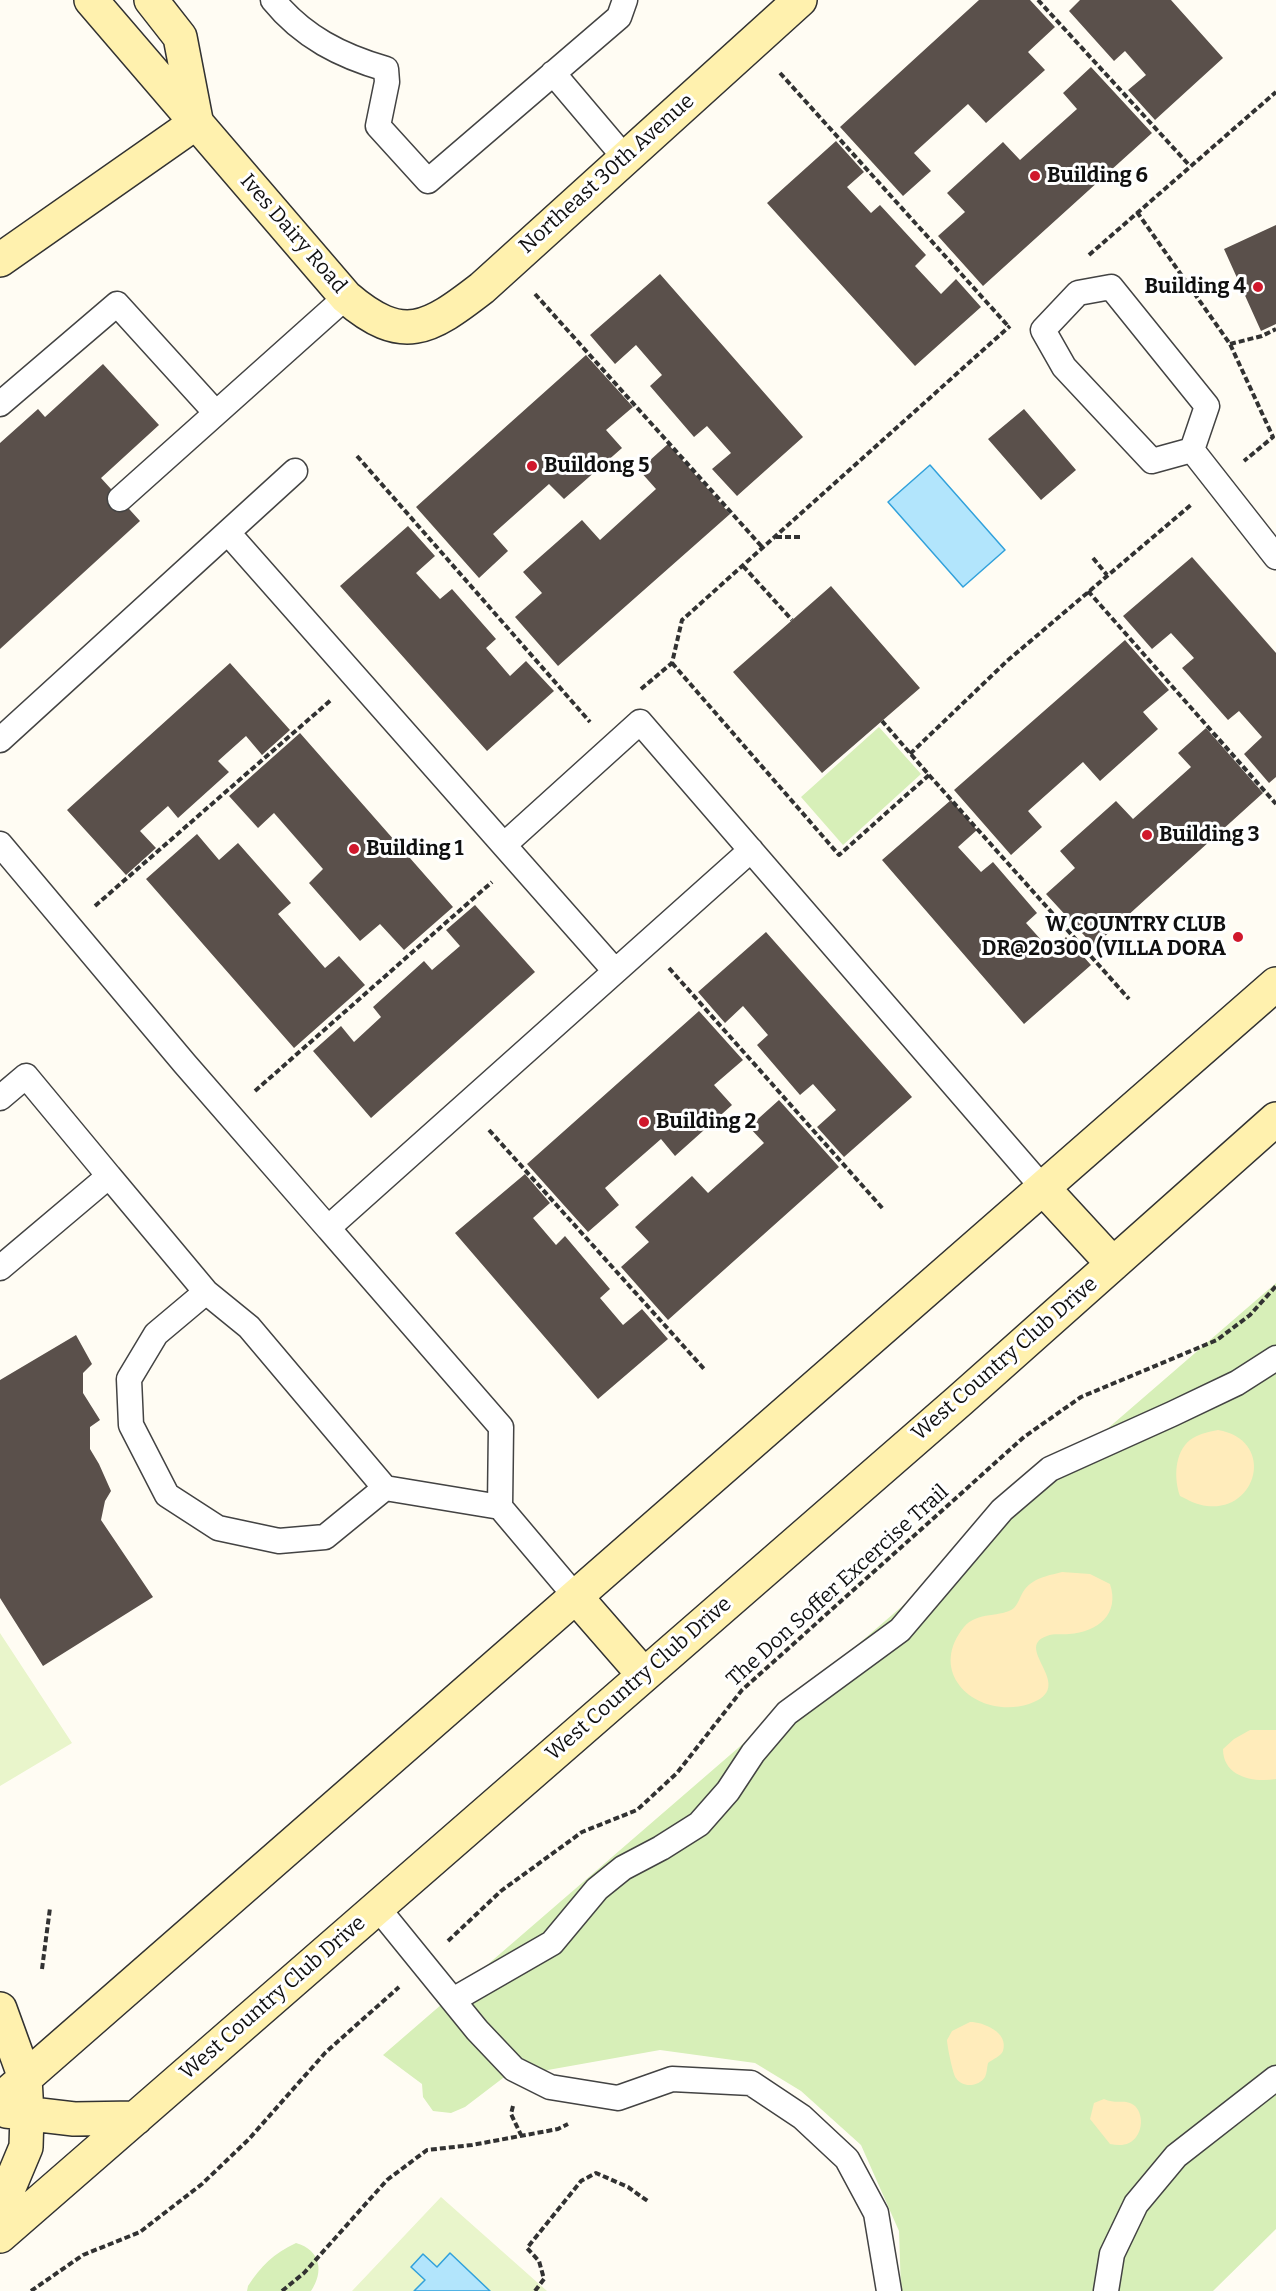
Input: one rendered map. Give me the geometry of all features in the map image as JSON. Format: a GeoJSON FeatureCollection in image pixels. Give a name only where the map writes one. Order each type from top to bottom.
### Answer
{"type":"FeatureCollection","features":[{"type":"Feature","properties":{"kind":"street","name":"Ives Dairy Road"},"geometry":{"type":"LineString","coordinates":[[91,0],[346,297],[372,318],[390,326],[403,328]]}},
{"type":"Feature","properties":{"kind":"street","name":"Ives Dairy Road"},"geometry":{"type":"LineString","coordinates":[[151,0],[180,37],[197,122]]}},
{"type":"Feature","properties":{"kind":"street","name":"Northeast 30th Avenue"},"geometry":{"type":"LineString","coordinates":[[403,328],[422,326],[441,318],[482,288],[800,0]]}},
{"type":"Feature","properties":{"kind":"street"},"geometry":{"type":"LineString","coordinates":[[0,260],[197,122]]}},
{"type":"Feature","properties":{"kind":"street"},"geometry":{"type":"LineString","coordinates":[[9,2108],[25,2078],[1276,984]]}},
{"type":"Feature","properties":{"kind":"street","name":"West Country Club Drive"},"geometry":{"type":"LineString","coordinates":[[0,2236],[644,1675],[1276,1119]]}},
{"type":"Feature","properties":{"kind":"street"},"geometry":{"type":"LineString","coordinates":[[1043,1188],[1113,1264]]}},
{"type":"Feature","properties":{"kind":"street"},"geometry":{"type":"LineString","coordinates":[[576,1597],[644,1675]]}},
{"type":"Feature","properties":{"kind":"street"},"geometry":{"type":"LineString","coordinates":[[0,2009],[25,2078]]}},
{"type":"Feature","properties":{"kind":"street"},"geometry":{"type":"LineString","coordinates":[[9,2108],[74,2119],[136,2118]]}},
{"type":"Feature","properties":{"kind":"street"},"geometry":{"type":"LineString","coordinates":[[0,2209],[26,2147],[9,2108]]}},
{"type":"Feature","properties":{"kind":"lane"},"geometry":{"type":"LineString","coordinates":[[273,0],[297,26],[324,46],[354,60],[386,69],[387,82],[378,126],[428,181],[620,17],[625,0]]}},
{"type":"Feature","properties":{"kind":"lane"},"geometry":{"type":"LineString","coordinates":[[554,73],[625,158]]}},
{"type":"Feature","properties":{"kind":"lane"},"geometry":{"type":"LineString","coordinates":[[1111,287],[1207,406],[1192,450],[1152,462],[1064,367],[1043,330],[1078,294],[1111,287]]}},
{"type":"Feature","properties":{"kind":"lane"},"geometry":{"type":"LineString","coordinates":[[120,499],[346,297]]}},
{"type":"Feature","properties":{"kind":"lane"},"geometry":{"type":"LineString","coordinates":[[0,404],[117,304],[216,413]]}},
{"type":"Feature","properties":{"kind":"lane"},"geometry":{"type":"LineString","coordinates":[[1192,450],[1276,557]]}},
{"type":"Feature","properties":{"kind":"lane"},"geometry":{"type":"LineString","coordinates":[[0,740],[296,471]]}},
{"type":"Feature","properties":{"kind":"lane"},"geometry":{"type":"LineString","coordinates":[[229,534],[615,971]]}},
{"type":"Feature","properties":{"kind":"lane"},"geometry":{"type":"LineString","coordinates":[[511,853],[612,747],[640,722],[1043,1188]]}},
{"type":"Feature","properties":{"kind":"lane"},"geometry":{"type":"LineString","coordinates":[[0,844],[229,1114],[501,1427],[500,1507]]}},
{"type":"Feature","properties":{"kind":"lane"},"geometry":{"type":"LineString","coordinates":[[328,1228],[751,850]]}},
{"type":"Feature","properties":{"kind":"lane"},"geometry":{"type":"LineString","coordinates":[[0,1098],[26,1076],[206,1292],[249,1327],[385,1488],[500,1507],[576,1597]]}},
{"type":"Feature","properties":{"kind":"lane"},"geometry":{"type":"LineString","coordinates":[[0,1268],[109,1176]]}},
{"type":"Feature","properties":{"kind":"lane"},"geometry":{"type":"LineString","coordinates":[[206,1292],[156,1334],[129,1379],[131,1425],[167,1495],[218,1528],[279,1540],[325,1537],[385,1488]]}},
{"type":"Feature","properties":{"kind":"lane"},"geometry":{"type":"LineString","coordinates":[[453,2000],[552,1943],[597,1890],[623,1868],[699,1824],[728,1791],[753,1753],[787,1713],[900,1630],[1002,1510],[1050,1469],[1236,1383],[1276,1358]]}},
{"type":"Feature","properties":{"kind":"lane"},"geometry":{"type":"LineString","coordinates":[[377,1907],[477,2030],[514,2069],[550,2087],[618,2098],[672,2079],[751,2083],[802,2117],[847,2158],[876,2213],[890,2291]]}},
{"type":"Feature","properties":{"kind":"lane"},"geometry":{"type":"LineString","coordinates":[[1106,2291],[1112,2254],[1136,2205],[1176,2156],[1276,2078]]}},
{"type":"Feature","properties":{"kind":"path"},"geometry":{"type":"LineString","coordinates":[[1038,0],[1190,166]]}},
{"type":"Feature","properties":{"kind":"path"},"geometry":{"type":"LineString","coordinates":[[780,73],[1009,327]]}},
{"type":"Feature","properties":{"kind":"path"},"geometry":{"type":"LineString","coordinates":[[1085,258],[1276,92]]}},
{"type":"Feature","properties":{"kind":"path"},"geometry":{"type":"LineString","coordinates":[[910,754],[1007,661],[1273,437],[1230,344],[1137,212]]}},
{"type":"Feature","properties":{"kind":"path"},"geometry":{"type":"LineString","coordinates":[[535,294],[763,548]]}},
{"type":"Feature","properties":{"kind":"path"},"geometry":{"type":"LineString","coordinates":[[640,722],[641,689],[672,663],[682,620],[1017,320]]}},
{"type":"Feature","properties":{"kind":"path"},"geometry":{"type":"LineString","coordinates":[[1230,344],[1262,336],[1276,329]]}},
{"type":"Feature","properties":{"kind":"path"},"geometry":{"type":"LineString","coordinates":[[357,456],[612,747]]}},
{"type":"Feature","properties":{"kind":"path"},"geometry":{"type":"LineString","coordinates":[[775,537],[803,537]]}},
{"type":"Feature","properties":{"kind":"path"},"geometry":{"type":"LineString","coordinates":[[1093,558],[1107,575]]}},
{"type":"Feature","properties":{"kind":"path"},"geometry":{"type":"LineString","coordinates":[[743,566],[792,620]]}},
{"type":"Feature","properties":{"kind":"path"},"geometry":{"type":"LineString","coordinates":[[1088,591],[1276,804]]}},
{"type":"Feature","properties":{"kind":"path"},"geometry":{"type":"LineString","coordinates":[[672,663],[839,855],[929,775]]}},
{"type":"Feature","properties":{"kind":"path"},"geometry":{"type":"LineString","coordinates":[[70,927],[357,677]]}},
{"type":"Feature","properties":{"kind":"path"},"geometry":{"type":"LineString","coordinates":[[882,721],[1129,999]]}},
{"type":"Feature","properties":{"kind":"path"},"geometry":{"type":"LineString","coordinates":[[229,1114],[511,853]]}},
{"type":"Feature","properties":{"kind":"path"},"geometry":{"type":"LineString","coordinates":[[646,943],[884,1210]]}},
{"type":"Feature","properties":{"kind":"path"},"geometry":{"type":"LineString","coordinates":[[466,1104],[705,1370]]}},
{"type":"Feature","properties":{"kind":"path","name":"The Don Soffer Excercise Trail"},"geometry":{"type":"LineString","coordinates":[[446,1944],[501,1891],[582,1832],[637,1810],[677,1773],[742,1690],[1024,1437],[1081,1397],[1217,1340],[1250,1315],[1276,1286]]}},
{"type":"Feature","properties":{"kind":"path"},"geometry":{"type":"LineString","coordinates":[[42,1969],[50,1908]]}},
{"type":"Feature","properties":{"kind":"path"},"geometry":{"type":"LineString","coordinates":[[31,2291],[83,2255],[140,2232],[202,2184],[249,2139],[325,2053],[397,1989]]}},
{"type":"Feature","properties":{"kind":"path"},"geometry":{"type":"LineString","coordinates":[[282,2291],[304,2273],[387,2180],[427,2150],[472,2145],[558,2129],[596,2112],[618,2098]]}},
{"type":"Feature","properties":{"kind":"path"},"geometry":{"type":"LineString","coordinates":[[535,2291],[544,2279],[539,2261],[527,2248],[581,2181],[596,2173],[628,2187],[649,2202]]}},
{"type":"Feature","properties":{"kind":"green space"},"geometry":{"type":"Polygon","coordinates":[[[879,727],[921,774],[843,845],[801,797],[879,727]]]}},
{"type":"Feature","properties":{"kind":"green space"},"geometry":{"type":"Polygon","coordinates":[[[1276,1283],[1276,2229],[1213,2291],[901,2291],[899,2231],[861,2145],[801,2091],[755,2063],[660,2050],[503,2078],[465,2107],[451,2113],[433,2111],[423,2097],[422,2084],[383,2055],[1276,1283]]]}},
{"type":"Feature","properties":{"kind":"green space"},"geometry":{"type":"Polygon","coordinates":[[[0,1633],[72,1743],[0,1786],[0,1633]]]}},
{"type":"Feature","properties":{"kind":"green space"},"geometry":{"type":"Polygon","coordinates":[[[441,2197],[547,2291],[352,2291],[441,2197]]]}},
{"type":"Feature","properties":{"kind":"green space"},"geometry":{"type":"Polygon","coordinates":[[[296,2243],[311,2251],[318,2262],[318,2276],[311,2291],[247,2291],[248,2286],[263,2266],[281,2251],[296,2243]]]}},
{"type":"Feature","properties":{"kind":"sand"},"geometry":{"type":"Polygon","coordinates":[[[1218,1430],[1236,1436],[1248,1447],[1253,1460],[1253,1474],[1248,1487],[1238,1498],[1224,1505],[1207,1506],[1180,1496],[1176,1474],[1178,1459],[1190,1440],[1218,1430]]]}},
{"type":"Feature","properties":{"kind":"sand"},"geometry":{"type":"Polygon","coordinates":[[[1062,1572],[1090,1574],[1110,1584],[1112,1604],[1104,1620],[1089,1630],[1050,1635],[1038,1642],[1036,1649],[1048,1678],[1048,1688],[1043,1697],[1029,1704],[1010,1707],[992,1705],[976,1699],[963,1690],[954,1677],[951,1662],[954,1645],[964,1627],[976,1619],[1009,1611],[1014,1608],[1023,1592],[1031,1584],[1040,1578],[1062,1572]]]}},
{"type":"Feature","properties":{"kind":"sand"},"geometry":{"type":"Polygon","coordinates":[[[1250,1730],[1276,1730],[1276,1779],[1250,1779],[1234,1772],[1228,1766],[1223,1749],[1234,1739],[1250,1730]]]}},
{"type":"Feature","properties":{"kind":"sand"},"geometry":{"type":"Polygon","coordinates":[[[970,2022],[994,2029],[999,2033],[1004,2044],[1002,2053],[988,2063],[986,2075],[982,2080],[979,2083],[966,2085],[955,2076],[947,2040],[952,2031],[970,2022]]]}},
{"type":"Feature","properties":{"kind":"sand"},"geometry":{"type":"Polygon","coordinates":[[[1104,2099],[1113,2102],[1128,2102],[1138,2110],[1141,2126],[1137,2136],[1129,2143],[1110,2144],[1090,2119],[1094,2103],[1104,2099]]]}},
{"type":"Feature","properties":{"kind":"water"},"geometry":{"type":"Polygon","coordinates":[[[930,465],[1005,550],[963,587],[888,502],[930,465]]]}},
{"type":"Feature","properties":{"kind":"water"},"geometry":{"type":"Polygon","coordinates":[[[450,2253],[490,2291],[414,2291],[425,2280],[411,2267],[423,2254],[437,2267],[450,2253]]]}},
{"type":"Feature","properties":{"kind":"building"},"geometry":{"type":"Polygon","coordinates":[[[979,0],[1030,0],[1055,27],[1028,52],[1045,70],[986,123],[968,104],[914,153],[931,171],[903,196],[840,127],[979,0]]]}},
{"type":"Feature","properties":{"kind":"building","name":"Building 6"},"geometry":{"type":"Polygon","coordinates":[[[1080,0],[1171,0],[1223,58],[1155,120],[1128,90],[1146,75],[1125,51],[1114,61],[1069,11],[1080,0]]]}},
{"type":"Feature","properties":{"kind":"building","name":"Building 6"},"geometry":{"type":"Polygon","coordinates":[[[1091,67],[1152,133],[983,286],[938,236],[965,212],[947,193],[1003,142],[1020,160],[1077,109],[1063,93],[1091,67]]]}},
{"type":"Feature","properties":{"kind":"building"},"geometry":{"type":"Polygon","coordinates":[[[836,141],[864,172],[847,187],[871,213],[880,205],[926,255],[915,266],[941,294],[956,279],[981,307],[915,366],[767,203],[836,141]]]}},
{"type":"Feature","properties":{"kind":"building","name":"Building 4"},"geometry":{"type":"Polygon","coordinates":[[[1276,225],[1276,324],[1261,331],[1224,249],[1276,225]]]}},
{"type":"Feature","properties":{"kind":"building","name":"Buildong 5"},"geometry":{"type":"Polygon","coordinates":[[[660,274],[803,437],[737,496],[712,469],[731,453],[707,426],[694,437],[650,386],[662,375],[636,345],[615,364],[590,335],[660,274]]]}},
{"type":"Feature","properties":{"kind":"building","name":"Buildong 5"},"geometry":{"type":"Polygon","coordinates":[[[586,355],[633,407],[606,430],[622,448],[564,499],[549,484],[493,534],[508,551],[479,578],[416,507],[586,355]]]}},
{"type":"Feature","properties":{"kind":"building"},"geometry":{"type":"Polygon","coordinates":[[[103,364],[159,425],[101,478],[140,521],[0,649],[0,443],[38,409],[45,417],[103,364]]]}},
{"type":"Feature","properties":{"kind":"building"},"geometry":{"type":"Polygon","coordinates":[[[1024,409],[1076,470],[1041,500],[988,439],[1024,409]]]}},
{"type":"Feature","properties":{"kind":"building","name":"Buildong 5"},"geometry":{"type":"Polygon","coordinates":[[[668,444],[730,514],[558,666],[515,617],[542,593],[523,572],[582,520],[600,540],[656,489],[639,470],[668,444]]]}},
{"type":"Feature","properties":{"kind":"building"},"geometry":{"type":"Polygon","coordinates":[[[408,526],[435,556],[416,573],[440,599],[452,589],[496,639],[486,648],[510,676],[526,661],[554,691],[487,751],[340,586],[408,526]]]}},
{"type":"Feature","properties":{"kind":"building","name":"Building 3"},"geometry":{"type":"Polygon","coordinates":[[[1192,557],[1276,653],[1276,777],[1269,783],[1244,754],[1262,737],[1239,711],[1228,720],[1182,668],[1194,658],[1171,633],[1152,649],[1123,616],[1192,557]]]}},
{"type":"Feature","properties":{"kind":"building"},"geometry":{"type":"Polygon","coordinates":[[[831,586],[920,688],[822,773],[733,672],[831,586]]]}},
{"type":"Feature","properties":{"kind":"building"},"geometry":{"type":"Polygon","coordinates":[[[1125,640],[1169,690],[1143,712],[1158,729],[1100,781],[1083,762],[1028,811],[1042,827],[1011,855],[954,790],[1125,640]]]}},
{"type":"Feature","properties":{"kind":"building"},"geometry":{"type":"Polygon","coordinates":[[[230,663],[290,730],[262,755],[246,736],[218,761],[229,772],[178,818],[168,806],[140,831],[156,848],[126,875],[67,810],[230,663]]]}},
{"type":"Feature","properties":{"kind":"building","name":"Building 3"},"geometry":{"type":"Polygon","coordinates":[[[1206,728],[1263,793],[1094,946],[1046,894],[1075,868],[1060,851],[1116,801],[1133,819],[1191,767],[1178,753],[1206,728]]]}},
{"type":"Feature","properties":{"kind":"building","name":"Building 1"},"geometry":{"type":"Polygon","coordinates":[[[300,733],[453,907],[404,950],[380,924],[360,941],[309,883],[323,869],[274,813],[258,828],[229,796],[300,733]]]}},
{"type":"Feature","properties":{"kind":"building"},"geometry":{"type":"Polygon","coordinates":[[[951,800],[977,830],[958,847],[981,872],[993,862],[1037,913],[1026,923],[1051,951],[1066,937],[1091,965],[1024,1024],[882,860],[951,800]]]}},
{"type":"Feature","properties":{"kind":"building"},"geometry":{"type":"Polygon","coordinates":[[[197,834],[219,860],[238,843],[291,903],[278,914],[325,968],[339,956],[365,985],[294,1048],[146,879],[197,834]]]}},
{"type":"Feature","properties":{"kind":"building","name":"Building 1"},"geometry":{"type":"Polygon","coordinates":[[[475,905],[535,972],[371,1118],[313,1051],[341,1026],[354,1042],[381,1017],[373,1007],[424,961],[432,970],[460,946],[446,930],[475,905]]]}},
{"type":"Feature","properties":{"kind":"building","name":"Building 2"},"geometry":{"type":"Polygon","coordinates":[[[766,932],[912,1097],[844,1157],[817,1127],[836,1110],[813,1084],[800,1095],[757,1045],[768,1035],[743,1006],[725,1023],[698,992],[766,932]]]}},
{"type":"Feature","properties":{"kind":"building","name":"Building 2"},"geometry":{"type":"Polygon","coordinates":[[[699,1011],[743,1060],[714,1085],[732,1105],[675,1156],[661,1139],[605,1188],[619,1205],[588,1232],[527,1164],[699,1011]]]}},
{"type":"Feature","properties":{"kind":"building","name":"Building 2"},"geometry":{"type":"Polygon","coordinates":[[[779,1100],[839,1167],[668,1320],[621,1267],[649,1242],[635,1227],[692,1176],[708,1193],[764,1143],[749,1127],[779,1100]]]}},
{"type":"Feature","properties":{"kind":"building"},"geometry":{"type":"Polygon","coordinates":[[[525,1174],[550,1203],[533,1218],[556,1245],[565,1236],[610,1289],[600,1298],[623,1325],[642,1309],[668,1339],[598,1399],[455,1233],[525,1174]]]}},
{"type":"Feature","properties":{"kind":"building"},"geometry":{"type":"Polygon","coordinates":[[[76,1335],[92,1364],[83,1373],[83,1393],[100,1420],[90,1427],[90,1449],[111,1491],[105,1501],[101,1520],[153,1597],[43,1666],[0,1598],[0,1380],[76,1335]]]}},
{"type":"Feature","properties":{"kind":"place","name":"Building 6"},"geometry":{"type":"Point","coordinates":[1035,176]}},
{"type":"Feature","properties":{"kind":"place","name":"Building 4"},"geometry":{"type":"Point","coordinates":[1258,287]}},
{"type":"Feature","properties":{"kind":"place","name":"Buildong 5"},"geometry":{"type":"Point","coordinates":[532,466]}},
{"type":"Feature","properties":{"kind":"place","name":"Building 3"},"geometry":{"type":"Point","coordinates":[1147,835]}},
{"type":"Feature","properties":{"kind":"place","name":"Building 1"},"geometry":{"type":"Point","coordinates":[354,849]}},
{"type":"Feature","properties":{"kind":"place","name":"W COUNTRY CLUB DR@20300 (VILLA DORA"},"geometry":{"type":"Point","coordinates":[1238,937]}},
{"type":"Feature","properties":{"kind":"place","name":"Building 2"},"geometry":{"type":"Point","coordinates":[644,1122]}}]}
